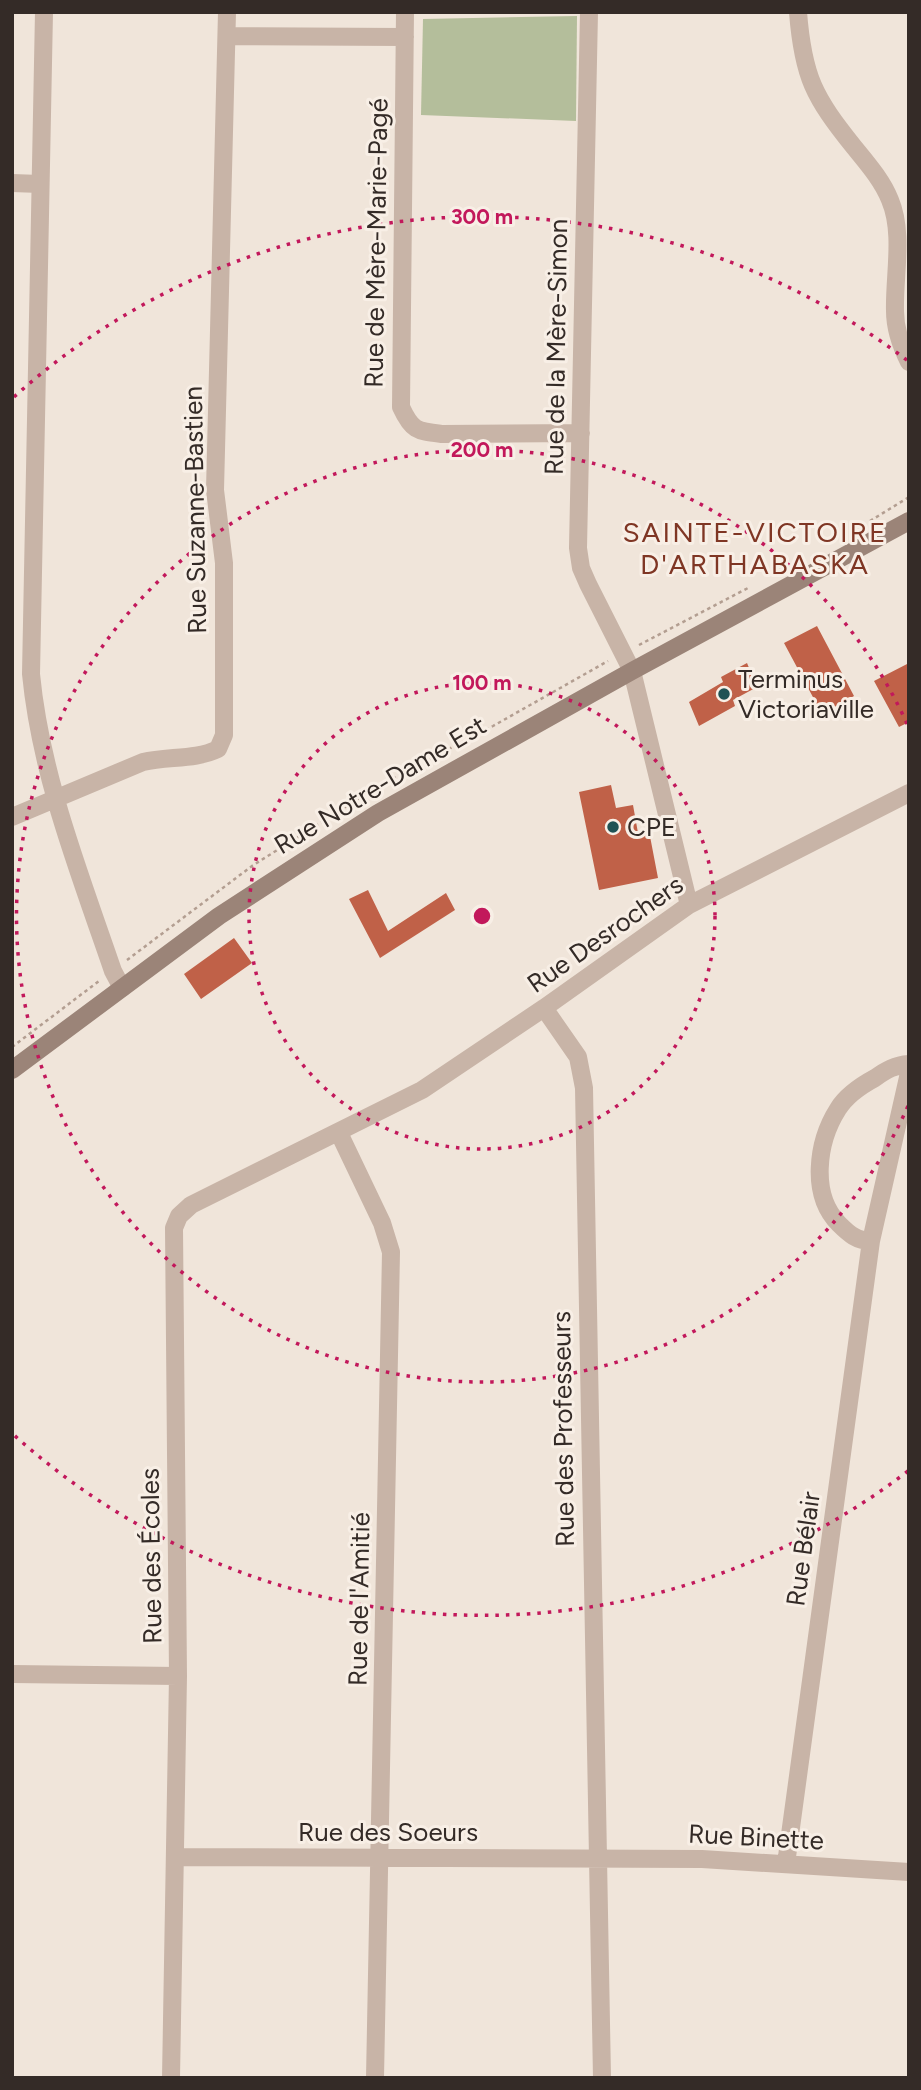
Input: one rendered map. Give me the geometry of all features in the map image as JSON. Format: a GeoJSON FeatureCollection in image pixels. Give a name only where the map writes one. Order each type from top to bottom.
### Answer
{"type":"FeatureCollection","features":[{"type":"Feature","properties":{"kind":"street"},"geometry":{"type":"LineString","coordinates":[[44,12],[30,674],[33,701],[55,800],[113,971],[122,988]]}},
{"type":"Feature","properties":{"kind":"street","name":"Rue Suzanne-Bastien"},"geometry":{"type":"LineString","coordinates":[[12,817],[143,762],[207,754],[218,749],[224,735],[224,563],[215,490],[227,12]]}},
{"type":"Feature","properties":{"kind":"street","name":"Rue de Mère-Marie-Pagé"},"geometry":{"type":"LineString","coordinates":[[405,12],[401,407],[409,425],[421,432],[442,435],[581,433]]}},
{"type":"Feature","properties":{"kind":"street","name":"Rue de la Mère-Simon"},"geometry":{"type":"LineString","coordinates":[[589,12],[578,548],[581,568],[632,671],[689,905]]}},
{"type":"Feature","properties":{"kind":"street"},"geometry":{"type":"LineString","coordinates":[[798,12],[801,47],[819,101],[883,185],[891,201],[896,241],[895,313],[898,334],[909,362]]}},
{"type":"Feature","properties":{"kind":"street"},"geometry":{"type":"LineString","coordinates":[[227,36],[405,37]]}},
{"type":"Feature","properties":{"kind":"street"},"geometry":{"type":"LineString","coordinates":[[12,183],[40,184]]}},
{"type":"Feature","properties":{"kind":"street","name":"Rue Notre-Dame Est"},"geometry":{"type":"LineString","coordinates":[[12,1070],[219,916],[331,842],[439,777],[909,521]]}},
{"type":"Feature","properties":{"kind":"street","name":"Rue Desrochers"},"geometry":{"type":"LineString","coordinates":[[340,1133],[422,1090],[689,905],[909,793]]}},
{"type":"Feature","properties":{"kind":"street","name":"Rue des Professeurs"},"geometry":{"type":"LineString","coordinates":[[544,1008],[578,1057],[584,1088],[587,1403],[602,2078]]}},
{"type":"Feature","properties":{"kind":"street"},"geometry":{"type":"LineString","coordinates":[[871,1241],[862,1241],[848,1233],[829,1214],[822,1198],[822,1150],[828,1127],[839,1106],[862,1085],[896,1065],[909,1064]]}},
{"type":"Feature","properties":{"kind":"street","name":"Rue Bélair"},"geometry":{"type":"LineString","coordinates":[[786,1864],[871,1241],[909,1073]]}},
{"type":"Feature","properties":{"kind":"street","name":"Rue des Écoles"},"geometry":{"type":"LineString","coordinates":[[171,2078],[178,1676],[174,1228],[179,1216],[191,1205],[340,1133]]}},
{"type":"Feature","properties":{"kind":"street","name":"Rue de l'Amitié"},"geometry":{"type":"LineString","coordinates":[[340,1133],[382,1223],[391,1252],[375,2078]]}},
{"type":"Feature","properties":{"kind":"street"},"geometry":{"type":"LineString","coordinates":[[12,1674],[178,1676]]}},
{"type":"Feature","properties":{"kind":"street","name":"Rue des Soeurs"},"geometry":{"type":"LineString","coordinates":[[176,1857],[599,1859]]}},
{"type":"Feature","properties":{"kind":"street","name":"Rue Binette"},"geometry":{"type":"LineString","coordinates":[[599,1859],[702,1858],[909,1872]]}},
{"type":"Feature","properties":{"kind":"green space"},"geometry":{"type":"Polygon","coordinates":[[[577,16],[576,121],[421,115],[423,19],[577,16]]]}},
{"type":"Feature","properties":{"kind":"building"},"geometry":{"type":"Polygon","coordinates":[[[817,626],[854,696],[822,714],[784,643],[817,626]]]}},
{"type":"Feature","properties":{"kind":"building","name":"Terminus Victoriaville"},"geometry":{"type":"Polygon","coordinates":[[[747,663],[757,687],[733,700],[735,706],[699,726],[689,702],[723,682],[721,677],[747,663]]]}},
{"type":"Feature","properties":{"kind":"building"},"geometry":{"type":"Polygon","coordinates":[[[909,663],[909,722],[899,727],[874,681],[909,663]]]}},
{"type":"Feature","properties":{"kind":"building"},"geometry":{"type":"Polygon","coordinates":[[[611,785],[616,808],[633,805],[638,833],[649,831],[658,878],[599,890],[579,792],[611,785]]]}},
{"type":"Feature","properties":{"kind":"building"},"geometry":{"type":"Polygon","coordinates":[[[368,890],[388,931],[446,893],[455,910],[380,958],[349,899],[368,890]]]}},
{"type":"Feature","properties":{"kind":"building"},"geometry":{"type":"Polygon","coordinates":[[[234,938],[252,963],[201,999],[184,974],[234,938]]]}},
{"type":"Feature","properties":{"kind":"place","name":"Terminus Victoriaville"},"geometry":{"type":"Point","coordinates":[724,694]}},
{"type":"Feature","properties":{"kind":"place","name":"CPE"},"geometry":{"type":"Point","coordinates":[613,827]}},
{"type":"Feature","properties":{"kind":"district","name":"SAINTE-VICTOIRE D'ARTHABASKA"},"geometry":{"type":"Point","coordinates":[755,548]}}]}
